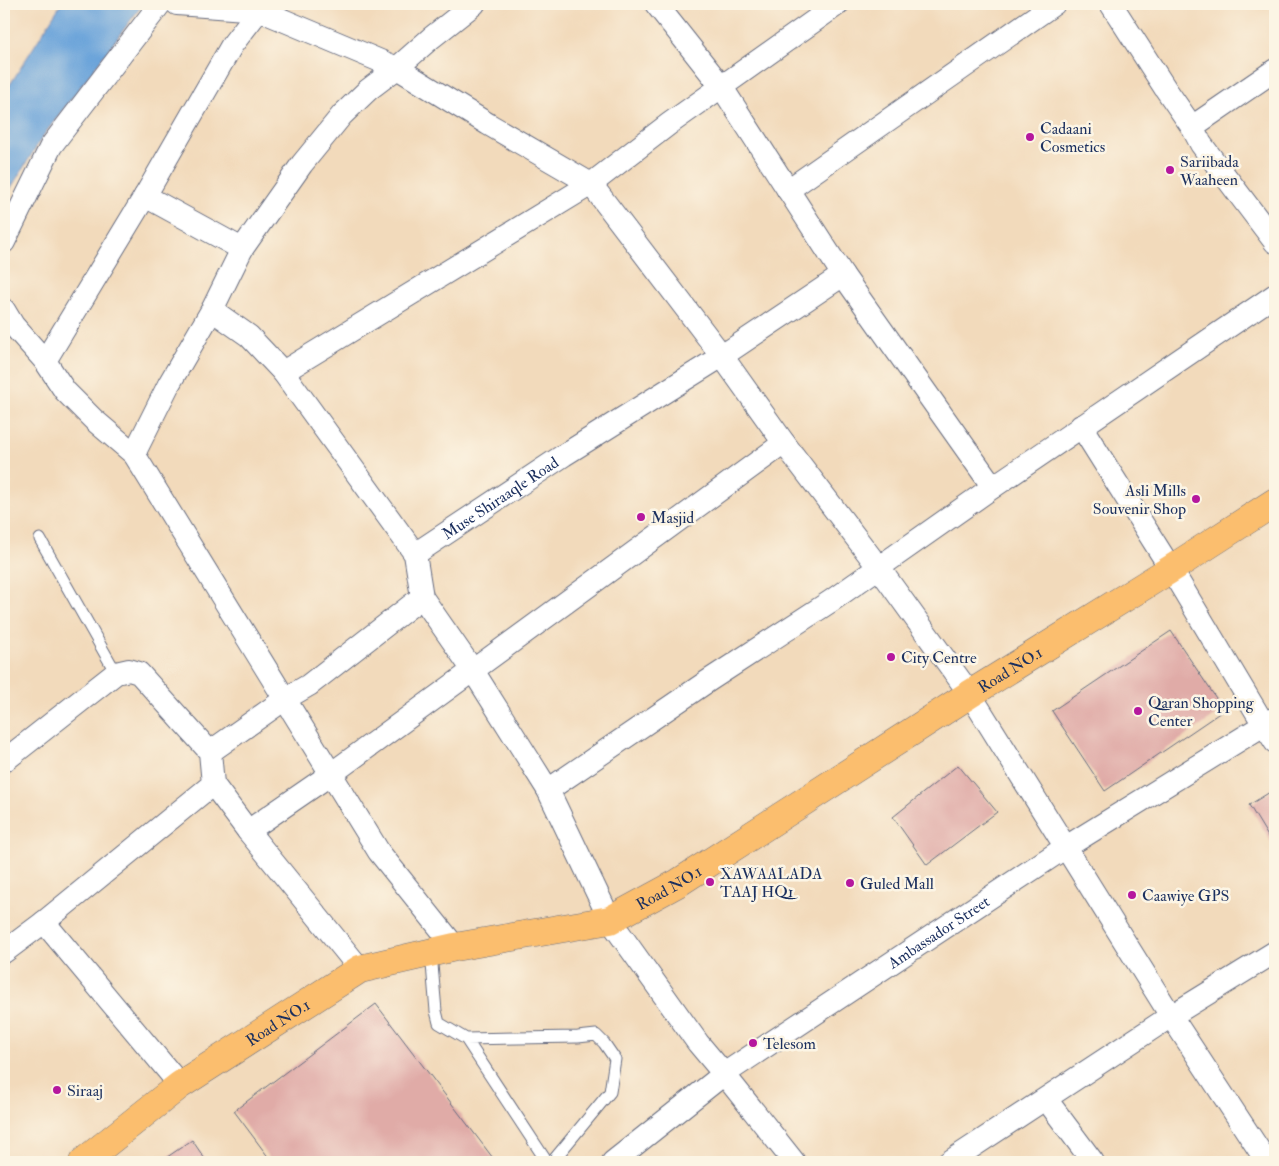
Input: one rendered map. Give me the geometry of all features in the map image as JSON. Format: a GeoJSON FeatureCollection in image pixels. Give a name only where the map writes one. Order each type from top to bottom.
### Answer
{"type":"FeatureCollection","features":[{"type":"Feature","properties":{"kind":"highway","name":"Road NO.1"},"geometry":{"type":"LineString","coordinates":[[83,1162],[180,1085],[360,969],[443,950],[610,920],[686,878],[970,694],[1275,502]]}},
{"type":"Feature","properties":{"kind":"street"},"geometry":{"type":"LineString","coordinates":[[4,242],[51,146],[160,4]]}},
{"type":"Feature","properties":{"kind":"street"},"geometry":{"type":"LineString","coordinates":[[176,4],[259,10],[397,68],[591,184],[722,356],[970,694],[1171,1016],[1267,1162]]}},
{"type":"Feature","properties":{"kind":"street"},"geometry":{"type":"LineString","coordinates":[[134,454],[170,384],[212,310],[242,249],[302,164],[342,115],[368,90],[474,4]]}},
{"type":"Feature","properties":{"kind":"street"},"geometry":{"type":"LineString","coordinates":[[656,4],[721,86],[843,275],[993,487]]}},
{"type":"Feature","properties":{"kind":"street"},"geometry":{"type":"LineString","coordinates":[[284,372],[591,184],[668,124],[838,4]]}},
{"type":"Feature","properties":{"kind":"street"},"geometry":{"type":"LineString","coordinates":[[788,190],[1054,4]]}},
{"type":"Feature","properties":{"kind":"street"},"geometry":{"type":"LineString","coordinates":[[1111,4],[1192,127],[1201,144],[1275,242]]}},
{"type":"Feature","properties":{"kind":"street"},"geometry":{"type":"LineString","coordinates":[[45,361],[145,196],[232,45],[259,10]]}},
{"type":"Feature","properties":{"kind":"street"},"geometry":{"type":"LineString","coordinates":[[1192,127],[1275,70]]}},
{"type":"Feature","properties":{"kind":"street"},"geometry":{"type":"LineString","coordinates":[[145,196],[242,249]]}},
{"type":"Feature","properties":{"kind":"street","name":"Muse Shiraaqle Road"},"geometry":{"type":"LineString","coordinates":[[416,554],[564,455],[722,356],[843,275]]}},
{"type":"Feature","properties":{"kind":"street"},"geometry":{"type":"LineString","coordinates":[[548,790],[708,681],[831,601],[1081,426],[1275,295]]}},
{"type":"Feature","properties":{"kind":"street"},"geometry":{"type":"LineString","coordinates":[[4,310],[13,325],[45,361],[65,391],[94,420],[134,454],[330,774],[443,950]]}},
{"type":"Feature","properties":{"kind":"street"},"geometry":{"type":"LineString","coordinates":[[212,310],[249,336],[284,372],[416,554],[422,597],[472,669],[548,790],[610,920],[698,1043],[794,1162]]}},
{"type":"Feature","properties":{"kind":"street"},"geometry":{"type":"LineString","coordinates":[[1081,426],[1272,728]]}},
{"type":"Feature","properties":{"kind":"street"},"geometry":{"type":"LineString","coordinates":[[248,831],[330,774],[784,443]]}},
{"type":"Feature","properties":{"kind":"street"},"geometry":{"type":"LineString","coordinates":[[210,752],[285,699],[309,685],[422,597]]}},
{"type":"Feature","properties":{"kind":"street"},"geometry":{"type":"LineString","coordinates":[[4,761],[116,673],[129,670],[139,674],[210,752],[213,784],[248,831],[360,969]]}},
{"type":"Feature","properties":{"kind":"street","name":"Ambassador Street"},"geometry":{"type":"LineString","coordinates":[[613,1162],[724,1074],[1066,847],[1272,728]]}},
{"type":"Feature","properties":{"kind":"street"},"geometry":{"type":"LineString","coordinates":[[4,952],[44,922],[213,784]]}},
{"type":"Feature","properties":{"kind":"street"},"geometry":{"type":"LineString","coordinates":[[44,922],[180,1085]]}},
{"type":"Feature","properties":{"kind":"street"},"geometry":{"type":"LineString","coordinates":[[949,1162],[1171,1016],[1275,952]]}},
{"type":"Feature","properties":{"kind":"street"},"geometry":{"type":"LineString","coordinates":[[1046,1099],[1093,1162]]}},
{"type":"Feature","properties":{"kind":"lane"},"geometry":{"type":"LineString","coordinates":[[40,539],[116,673]]}},
{"type":"Feature","properties":{"kind":"lane"},"geometry":{"type":"LineString","coordinates":[[443,950],[436,1011],[439,1023],[466,1039],[547,1162]]}},
{"type":"Feature","properties":{"kind":"lane"},"geometry":{"type":"LineString","coordinates":[[466,1039],[596,1035],[616,1059],[610,1092],[552,1162]]}},
{"type":"Feature","properties":{"kind":"water"},"geometry":{"type":"Polygon","coordinates":[[[61,4],[143,4],[43,136],[4,199],[4,94],[61,4]]]}},
{"type":"Feature","properties":{"kind":"building","name":"Qaran Shopping Center"},"geometry":{"type":"Polygon","coordinates":[[[1171,631],[1224,710],[1105,791],[1052,711],[1171,631]]]}},
{"type":"Feature","properties":{"kind":"building"},"geometry":{"type":"Polygon","coordinates":[[[958,765],[997,812],[927,865],[893,817],[958,765]]]}},
{"type":"Feature","properties":{"kind":"building"},"geometry":{"type":"Polygon","coordinates":[[[1275,789],[1275,848],[1249,805],[1275,789]]]}},
{"type":"Feature","properties":{"kind":"building"},"geometry":{"type":"Polygon","coordinates":[[[376,1004],[496,1162],[272,1162],[234,1111],[376,1004]]]}},
{"type":"Feature","properties":{"kind":"building"},"geometry":{"type":"Polygon","coordinates":[[[192,1140],[207,1162],[160,1162],[192,1140]]]}},
{"type":"Feature","properties":{"kind":"place","name":"Cadaani Cosmetics"},"geometry":{"type":"Point","coordinates":[1030,137]}},
{"type":"Feature","properties":{"kind":"place","name":"Sariibada Waaheen"},"geometry":{"type":"Point","coordinates":[1170,170]}},
{"type":"Feature","properties":{"kind":"place","name":"Asli Mills Souvenir Shop"},"geometry":{"type":"Point","coordinates":[1196,499]}},
{"type":"Feature","properties":{"kind":"place","name":"Masjid"},"geometry":{"type":"Point","coordinates":[641,517]}},
{"type":"Feature","properties":{"kind":"place","name":"City Centre"},"geometry":{"type":"Point","coordinates":[891,657]}},
{"type":"Feature","properties":{"kind":"place","name":"Qaran Shopping Center"},"geometry":{"type":"Point","coordinates":[1138,711]}},
{"type":"Feature","properties":{"kind":"place","name":"XAWAALADA TAAJ HQ1"},"geometry":{"type":"Point","coordinates":[710,882]}},
{"type":"Feature","properties":{"kind":"place","name":"Guled Mall"},"geometry":{"type":"Point","coordinates":[850,883]}},
{"type":"Feature","properties":{"kind":"place","name":"Caawiye GPS"},"geometry":{"type":"Point","coordinates":[1132,895]}},
{"type":"Feature","properties":{"kind":"place","name":"Telesom"},"geometry":{"type":"Point","coordinates":[753,1043]}},
{"type":"Feature","properties":{"kind":"place","name":"Siraaj"},"geometry":{"type":"Point","coordinates":[57,1090]}}]}
